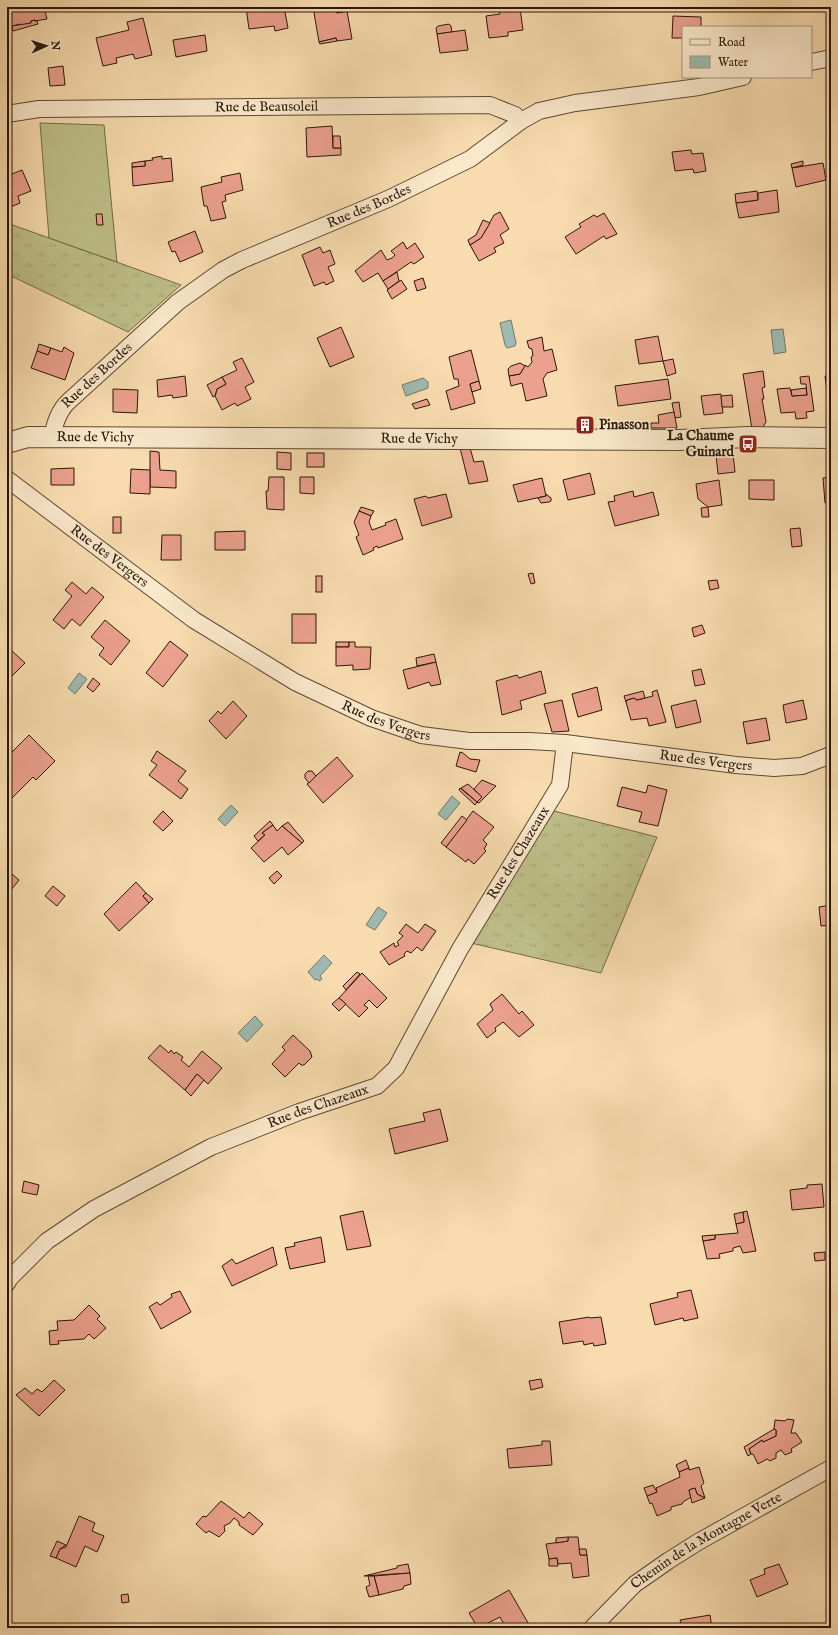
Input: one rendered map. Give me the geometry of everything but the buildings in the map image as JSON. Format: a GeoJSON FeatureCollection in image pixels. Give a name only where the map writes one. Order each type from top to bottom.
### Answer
{"type":"FeatureCollection","features":[{"type":"Feature","properties":{"kind":"street"},"geometry":{"type":"LineString","coordinates":[[812,62],[831,58]]}},
{"type":"Feature","properties":{"kind":"street","name":"Rue des Bordes"},"geometry":{"type":"LineString","coordinates":[[53,438],[53,431],[64,406],[178,302],[201,284],[242,260],[388,199],[470,159],[521,122],[540,111],[575,103],[699,86],[738,78]]}},
{"type":"Feature","properties":{"kind":"street","name":"Rue de Beausoleil"},"geometry":{"type":"LineString","coordinates":[[7,114],[39,109],[490,105],[515,115],[521,122]]}},
{"type":"Feature","properties":{"kind":"street","name":"Rue de Vichy"},"geometry":{"type":"LineString","coordinates":[[7,443],[28,437],[680,440],[831,438]]}},
{"type":"Feature","properties":{"kind":"street","name":"Rue des Vergers"},"geometry":{"type":"LineString","coordinates":[[7,479],[194,620],[295,682],[372,718],[421,735],[469,741],[528,740],[565,743],[736,765],[774,768],[802,766],[831,755]]}},
{"type":"Feature","properties":{"kind":"street","name":"Rue des Chazeaux"},"geometry":{"type":"LineString","coordinates":[[7,1283],[10,1278],[47,1241],[94,1209],[212,1147],[299,1112],[377,1086],[396,1068],[460,949],[560,785],[565,743]]}},
{"type":"Feature","properties":{"kind":"street","name":"Chemin de la Montagne Verte"},"geometry":{"type":"LineString","coordinates":[[592,1628],[635,1584],[668,1561],[698,1542],[831,1468]]}},
{"type":"Feature","properties":{"kind":"green space"},"geometry":{"type":"Polygon","coordinates":[[[40,123],[104,125],[117,262],[49,238],[40,123]]]}},
{"type":"Feature","properties":{"kind":"green space"},"geometry":{"type":"Polygon","coordinates":[[[7,223],[181,285],[128,332],[7,274],[7,223]]]}},
{"type":"Feature","properties":{"kind":"green space"},"geometry":{"type":"Polygon","coordinates":[[[554,811],[657,837],[601,973],[471,943],[554,811]]]}},
{"type":"Feature","properties":{"kind":"water"},"geometry":{"type":"Polygon","coordinates":[[[511,320],[516,343],[515,346],[507,348],[500,323],[511,320]]]}},
{"type":"Feature","properties":{"kind":"water"},"geometry":{"type":"Polygon","coordinates":[[[783,329],[786,352],[774,354],[771,330],[783,329]]]}},
{"type":"Feature","properties":{"kind":"water"},"geometry":{"type":"Polygon","coordinates":[[[423,378],[428,382],[428,388],[406,396],[402,385],[423,378]]]}},
{"type":"Feature","properties":{"kind":"water"},"geometry":{"type":"Polygon","coordinates":[[[79,673],[87,679],[75,694],[68,688],[79,673]]]}},
{"type":"Feature","properties":{"kind":"water"},"geometry":{"type":"Polygon","coordinates":[[[452,796],[460,803],[446,820],[438,814],[452,796]]]}},
{"type":"Feature","properties":{"kind":"water"},"geometry":{"type":"Polygon","coordinates":[[[231,805],[238,812],[225,826],[218,819],[231,805]]]}},
{"type":"Feature","properties":{"kind":"water"},"geometry":{"type":"Polygon","coordinates":[[[378,907],[387,913],[375,930],[366,925],[378,907]]]}},
{"type":"Feature","properties":{"kind":"water"},"geometry":{"type":"Polygon","coordinates":[[[324,955],[332,963],[320,976],[322,979],[319,981],[317,979],[315,980],[308,972],[324,955]]]}},
{"type":"Feature","properties":{"kind":"water"},"geometry":{"type":"Polygon","coordinates":[[[255,1016],[263,1025],[247,1042],[238,1033],[255,1016]]]}},
{"type":"Feature","properties":{"kind":"place","name":"Pinasson"},"geometry":{"type":"Point","coordinates":[585,425]}},
{"type":"Feature","properties":{"kind":"place","name":"La Chaume Guinard"},"geometry":{"type":"Point","coordinates":[748,444]}}]}
